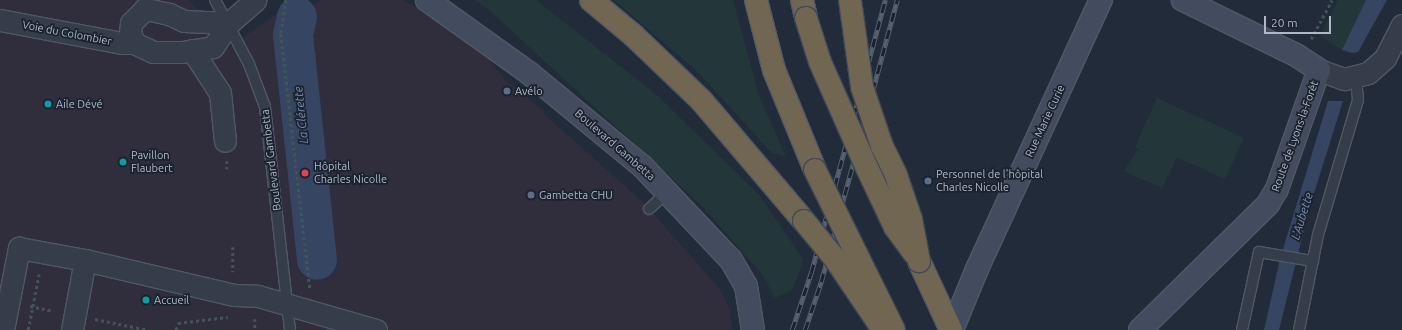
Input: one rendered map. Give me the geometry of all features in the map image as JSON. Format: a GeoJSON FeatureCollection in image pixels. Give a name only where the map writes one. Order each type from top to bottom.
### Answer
{"type":"FeatureCollection","features":[{"type":"Feature","properties":{"kind":"highway"},"geometry":{"type":"LineString","coordinates":[[590,0],[634,35],[701,100],[836,260],[883,330]]}},
{"type":"Feature","properties":{"kind":"highway"},"geometry":{"type":"LineString","coordinates":[[756,0],[774,70],[815,170],[894,330]]}},
{"type":"Feature","properties":{"kind":"highway"},"geometry":{"type":"LineString","coordinates":[[850,0],[862,88],[882,146],[896,175],[908,211],[919,261]]}},
{"type":"Feature","properties":{"kind":"highway"},"geometry":{"type":"LineString","coordinates":[[804,9],[820,62],[867,168],[895,227],[919,261],[951,330]]}},
{"type":"Feature","properties":{"kind":"street"},"geometry":{"type":"LineString","coordinates":[[229,23],[184,21],[169,14],[145,9],[131,23],[130,32],[134,43],[153,52],[192,50],[213,47],[229,23],[255,0]]}},
{"type":"Feature","properties":{"kind":"street","name":"Boulevard Gambetta"},"geometry":{"type":"LineString","coordinates":[[427,0],[529,73],[642,166],[731,260],[746,286],[753,330]]}},
{"type":"Feature","properties":{"kind":"street","name":"Rue Marie Curie"},"geometry":{"type":"LineString","coordinates":[[951,330],[977,269],[1101,0]]}},
{"type":"Feature","properties":{"kind":"street"},"geometry":{"type":"LineString","coordinates":[[1182,0],[1296,55],[1319,70]]}},
{"type":"Feature","properties":{"kind":"street","name":"Voie du Colombier"},"geometry":{"type":"LineString","coordinates":[[0,20],[122,43],[134,43]]}},
{"type":"Feature","properties":{"kind":"street","name":"Route de Lyons-la-Forêt"},"geometry":{"type":"LineString","coordinates":[[1140,330],[1268,204],[1277,189],[1319,70],[1344,79],[1368,73],[1384,58],[1402,25]]}},
{"type":"Feature","properties":{"kind":"street"},"geometry":{"type":"LineString","coordinates":[[192,50],[220,93],[225,140]]}},
{"type":"Feature","properties":{"kind":"street"},"geometry":{"type":"LineString","coordinates":[[3,330],[19,248],[85,260],[234,295],[257,305],[288,306],[312,309],[353,327],[376,330]]}},
{"type":"Feature","properties":{"kind":"street"},"geometry":{"type":"LineString","coordinates":[[73,323],[85,260]]}},
{"type":"Feature","properties":{"kind":"lane","name":"Boulevard Gambetta"},"geometry":{"type":"LineString","coordinates":[[215,0],[229,23],[249,64],[265,107],[290,330]]}},
{"type":"Feature","properties":{"kind":"lane"},"geometry":{"type":"LineString","coordinates":[[1299,330],[1318,235],[1358,100],[1356,77]]}},
{"type":"Feature","properties":{"kind":"lane"},"geometry":{"type":"LineString","coordinates":[[649,209],[667,192]]}},
{"type":"Feature","properties":{"kind":"lane"},"geometry":{"type":"LineString","coordinates":[[1242,330],[1259,252],[1312,261]]}},
{"type":"Feature","properties":{"kind":"path"},"geometry":{"type":"LineString","coordinates":[[286,0],[281,34],[310,289]]}},
{"type":"Feature","properties":{"kind":"path"},"geometry":{"type":"LineString","coordinates":[[1304,38],[1310,41],[1332,0]]}},
{"type":"Feature","properties":{"kind":"path"},"geometry":{"type":"LineString","coordinates":[[28,330],[43,252]]}},
{"type":"Feature","properties":{"kind":"path"},"geometry":{"type":"LineString","coordinates":[[255,330],[257,305]]}},
{"type":"Feature","properties":{"kind":"path"},"geometry":{"type":"LineString","coordinates":[[176,330],[178,323],[232,317]]}},
{"type":"Feature","properties":{"kind":"path"},"geometry":{"type":"LineString","coordinates":[[73,323],[148,330]]}},
{"type":"Feature","properties":{"kind":"shaded area","name":"Hôpital Charles Nicolle"},"geometry":{"type":"Polygon","coordinates":[[[0,0],[188,0],[202,14],[215,52],[228,48],[276,14],[310,8],[320,0],[403,0],[471,37],[508,83],[519,88],[534,104],[544,110],[544,114],[644,203],[720,289],[730,311],[732,330],[0,330],[0,0]]]}},
{"type":"Feature","properties":{"kind":"green space"},"geometry":{"type":"Polygon","coordinates":[[[474,0],[536,0],[658,96],[759,195],[804,260],[792,290],[775,298],[762,274],[700,204],[488,9],[474,0]]]}},
{"type":"Feature","properties":{"kind":"green space"},"geometry":{"type":"Polygon","coordinates":[[[614,0],[733,0],[759,96],[786,156],[772,153],[697,71],[614,0]]]}},
{"type":"Feature","properties":{"kind":"green space"},"geometry":{"type":"Polygon","coordinates":[[[1338,0],[1369,0],[1342,50],[1320,36],[1338,0]]]}},
{"type":"Feature","properties":{"kind":"green space"},"geometry":{"type":"Polygon","coordinates":[[[1157,98],[1244,138],[1225,179],[1177,157],[1162,188],[1124,171],[1138,149],[1135,147],[1157,98]]]}},
{"type":"Feature","properties":{"kind":"water"},"geometry":{"type":"Polygon","coordinates":[[[1366,0],[1387,0],[1358,52],[1352,53],[1342,50],[1366,0]]]}},
{"type":"Feature","properties":{"kind":"water","name":"L'Aubette"},"geometry":{"type":"Polygon","coordinates":[[[1328,101],[1343,101],[1310,206],[1279,330],[1264,330],[1280,259],[1328,101]]]}},
{"type":"Feature","properties":{"kind":"waterway","name":"La Clérette"},"geometry":{"type":"LineString","coordinates":[[297,17],[293,35],[317,260]]}},
{"type":"Feature","properties":{"kind":"railway"},"geometry":{"type":"LineString","coordinates":[[792,330],[811,273],[885,0]]}},
{"type":"Feature","properties":{"kind":"railway"},"geometry":{"type":"LineString","coordinates":[[805,330],[821,282],[897,0]]}},
{"type":"Feature","properties":{"kind":"place","name":"Avélo"},"geometry":{"type":"Point","coordinates":[507,91]}},
{"type":"Feature","properties":{"kind":"place","name":"Aile Dévé"},"geometry":{"type":"Point","coordinates":[48,104]}},
{"type":"Feature","properties":{"kind":"place","name":"Pavillon Flaubert"},"geometry":{"type":"Point","coordinates":[123,162]}},
{"type":"Feature","properties":{"kind":"place","name":"Hôpital Charles Nicolle"},"geometry":{"type":"Point","coordinates":[305,173]}},
{"type":"Feature","properties":{"kind":"place","name":"Personnel de l'hôpital Charles Nicolle"},"geometry":{"type":"Point","coordinates":[928,181]}},
{"type":"Feature","properties":{"kind":"place","name":"Gambetta CHU"},"geometry":{"type":"Point","coordinates":[531,195]}},
{"type":"Feature","properties":{"kind":"place","name":"Accueil"},"geometry":{"type":"Point","coordinates":[146,300]}}]}
